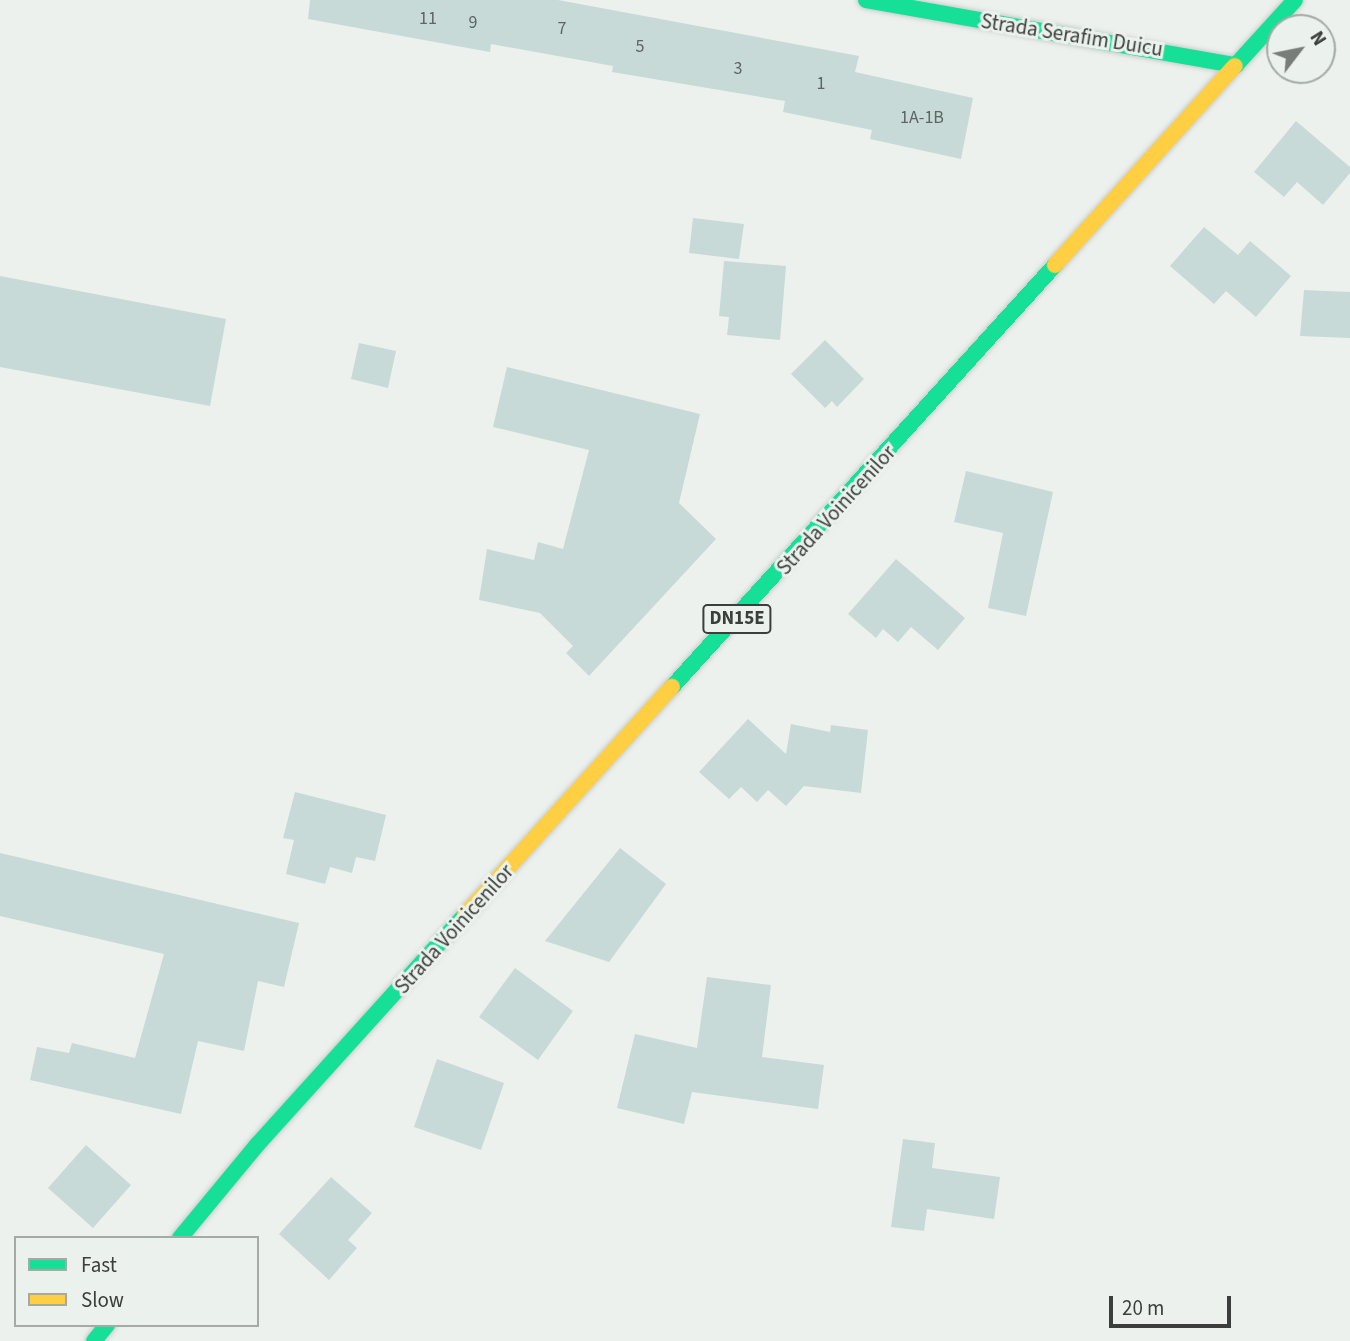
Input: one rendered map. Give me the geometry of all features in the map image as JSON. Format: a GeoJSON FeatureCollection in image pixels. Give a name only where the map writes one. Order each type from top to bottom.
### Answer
{"type":"FeatureCollection","features":[{"type":"Feature","properties":{"kind":"main road","name":"Strada Serafim Duicu"},"geometry":{"type":"LineString","coordinates":[[866,0],[1236,65]]}},
{"type":"Feature","properties":{"kind":"main road","name":"Strada Voinicenilor"},"geometry":{"type":"LineString","coordinates":[[182,1236],[257,1144],[1295,0]]}},
{"type":"Feature","properties":{"kind":"main road"},"geometry":{"type":"LineString","coordinates":[[94,1341],[105,1327]]}},
{"type":"Feature","properties":{"kind":"building"},"geometry":{"type":"Polygon","coordinates":[[[310,0],[558,0],[859,56],[855,72],[973,98],[961,159],[870,139],[872,130],[783,112],[785,101],[612,72],[613,66],[491,44],[490,52],[308,19],[310,0]]]}},
{"type":"Feature","properties":{"kind":"building"},"geometry":{"type":"Polygon","coordinates":[[[1296,121],[1350,167],[1350,173],[1323,205],[1297,182],[1284,197],[1254,172],[1296,121]]]}},
{"type":"Feature","properties":{"kind":"building"},"geometry":{"type":"Polygon","coordinates":[[[693,218],[744,224],[739,259],[689,253],[693,218]]]}},
{"type":"Feature","properties":{"kind":"building"},"geometry":{"type":"Polygon","coordinates":[[[1204,227],[1238,255],[1250,241],[1291,276],[1256,317],[1226,291],[1214,304],[1170,266],[1204,227]]]}},
{"type":"Feature","properties":{"kind":"building"},"geometry":{"type":"Polygon","coordinates":[[[724,261],[786,266],[780,340],[727,335],[729,317],[719,316],[724,261]]]}},
{"type":"Feature","properties":{"kind":"building"},"geometry":{"type":"Polygon","coordinates":[[[0,276],[226,319],[210,406],[0,367],[0,276]]]}},
{"type":"Feature","properties":{"kind":"building"},"geometry":{"type":"Polygon","coordinates":[[[1304,290],[1350,292],[1350,338],[1300,336],[1304,290]]]}},
{"type":"Feature","properties":{"kind":"building"},"geometry":{"type":"Polygon","coordinates":[[[825,340],[864,379],[837,407],[832,401],[825,408],[791,374],[825,340]]]}},
{"type":"Feature","properties":{"kind":"building"},"geometry":{"type":"Polygon","coordinates":[[[359,343],[396,351],[388,388],[351,379],[359,343]]]}},
{"type":"Feature","properties":{"kind":"building"},"geometry":{"type":"Polygon","coordinates":[[[507,367],[700,414],[679,503],[716,539],[589,676],[566,653],[573,646],[540,613],[479,600],[487,549],[534,560],[538,542],[563,549],[589,450],[493,427],[507,367]]]}},
{"type":"Feature","properties":{"kind":"building"},"geometry":{"type":"Polygon","coordinates":[[[966,471],[1053,492],[1026,616],[988,608],[1003,533],[954,522],[966,471]]]}},
{"type":"Feature","properties":{"kind":"building"},"geometry":{"type":"Polygon","coordinates":[[[896,559],[965,618],[938,650],[911,627],[898,642],[883,629],[876,638],[848,614],[896,559]]]}},
{"type":"Feature","properties":{"kind":"building"},"geometry":{"type":"Polygon","coordinates":[[[748,719],[786,754],[791,724],[830,732],[831,725],[868,730],[861,793],[804,786],[786,806],[768,790],[757,802],[741,787],[729,799],[699,772],[748,719]]]}},
{"type":"Feature","properties":{"kind":"building"},"geometry":{"type":"Polygon","coordinates":[[[295,792],[386,815],[375,861],[356,857],[352,873],[330,867],[325,884],[286,874],[294,840],[283,838],[295,792]]]}},
{"type":"Feature","properties":{"kind":"building"},"geometry":{"type":"Polygon","coordinates":[[[620,848],[666,884],[609,962],[545,941],[620,848]]]}},
{"type":"Feature","properties":{"kind":"building"},"geometry":{"type":"Polygon","coordinates":[[[0,853],[299,923],[284,987],[258,981],[244,1051],[198,1041],[181,1114],[30,1080],[37,1047],[69,1053],[72,1043],[135,1058],[164,954],[0,916],[0,853]]]}},
{"type":"Feature","properties":{"kind":"building"},"geometry":{"type":"Polygon","coordinates":[[[515,968],[573,1011],[538,1060],[479,1017],[515,968]]]}},
{"type":"Feature","properties":{"kind":"building"},"geometry":{"type":"Polygon","coordinates":[[[707,977],[771,985],[762,1057],[824,1065],[818,1109],[692,1092],[684,1124],[617,1108],[635,1034],[697,1048],[707,977]]]}},
{"type":"Feature","properties":{"kind":"building"},"geometry":{"type":"Polygon","coordinates":[[[437,1059],[504,1083],[481,1150],[414,1127],[437,1059]]]}},
{"type":"Feature","properties":{"kind":"building"},"geometry":{"type":"Polygon","coordinates":[[[903,1139],[935,1143],[932,1168],[1000,1177],[994,1219],[927,1209],[924,1231],[891,1227],[903,1139]]]}},
{"type":"Feature","properties":{"kind":"building"},"geometry":{"type":"Polygon","coordinates":[[[86,1145],[131,1185],[93,1228],[48,1188],[86,1145]]]}},
{"type":"Feature","properties":{"kind":"building"},"geometry":{"type":"Polygon","coordinates":[[[331,1177],[372,1213],[348,1240],[357,1248],[329,1280],[279,1234],[331,1177]]]}},
{"type":"Feature","properties":{"kind":"traffic: fast"},"geometry":{"type":"LineString","coordinates":[[866,0],[1236,65]]}},
{"type":"Feature","properties":{"kind":"traffic: fast"},"geometry":{"type":"LineString","coordinates":[[1235,66],[1295,0]]}},
{"type":"Feature","properties":{"kind":"traffic: fast"},"geometry":{"type":"LineString","coordinates":[[672,687],[1055,265]]}},
{"type":"Feature","properties":{"kind":"traffic: fast"},"geometry":{"type":"LineString","coordinates":[[182,1236],[257,1145],[465,915]]}},
{"type":"Feature","properties":{"kind":"traffic: fast"},"geometry":{"type":"LineString","coordinates":[[94,1341],[105,1327]]}},
{"type":"Feature","properties":{"kind":"traffic: slow"},"geometry":{"type":"LineString","coordinates":[[1055,265],[1235,66]]}},
{"type":"Feature","properties":{"kind":"traffic: slow"},"geometry":{"type":"LineString","coordinates":[[465,915],[672,687]]}}]}
